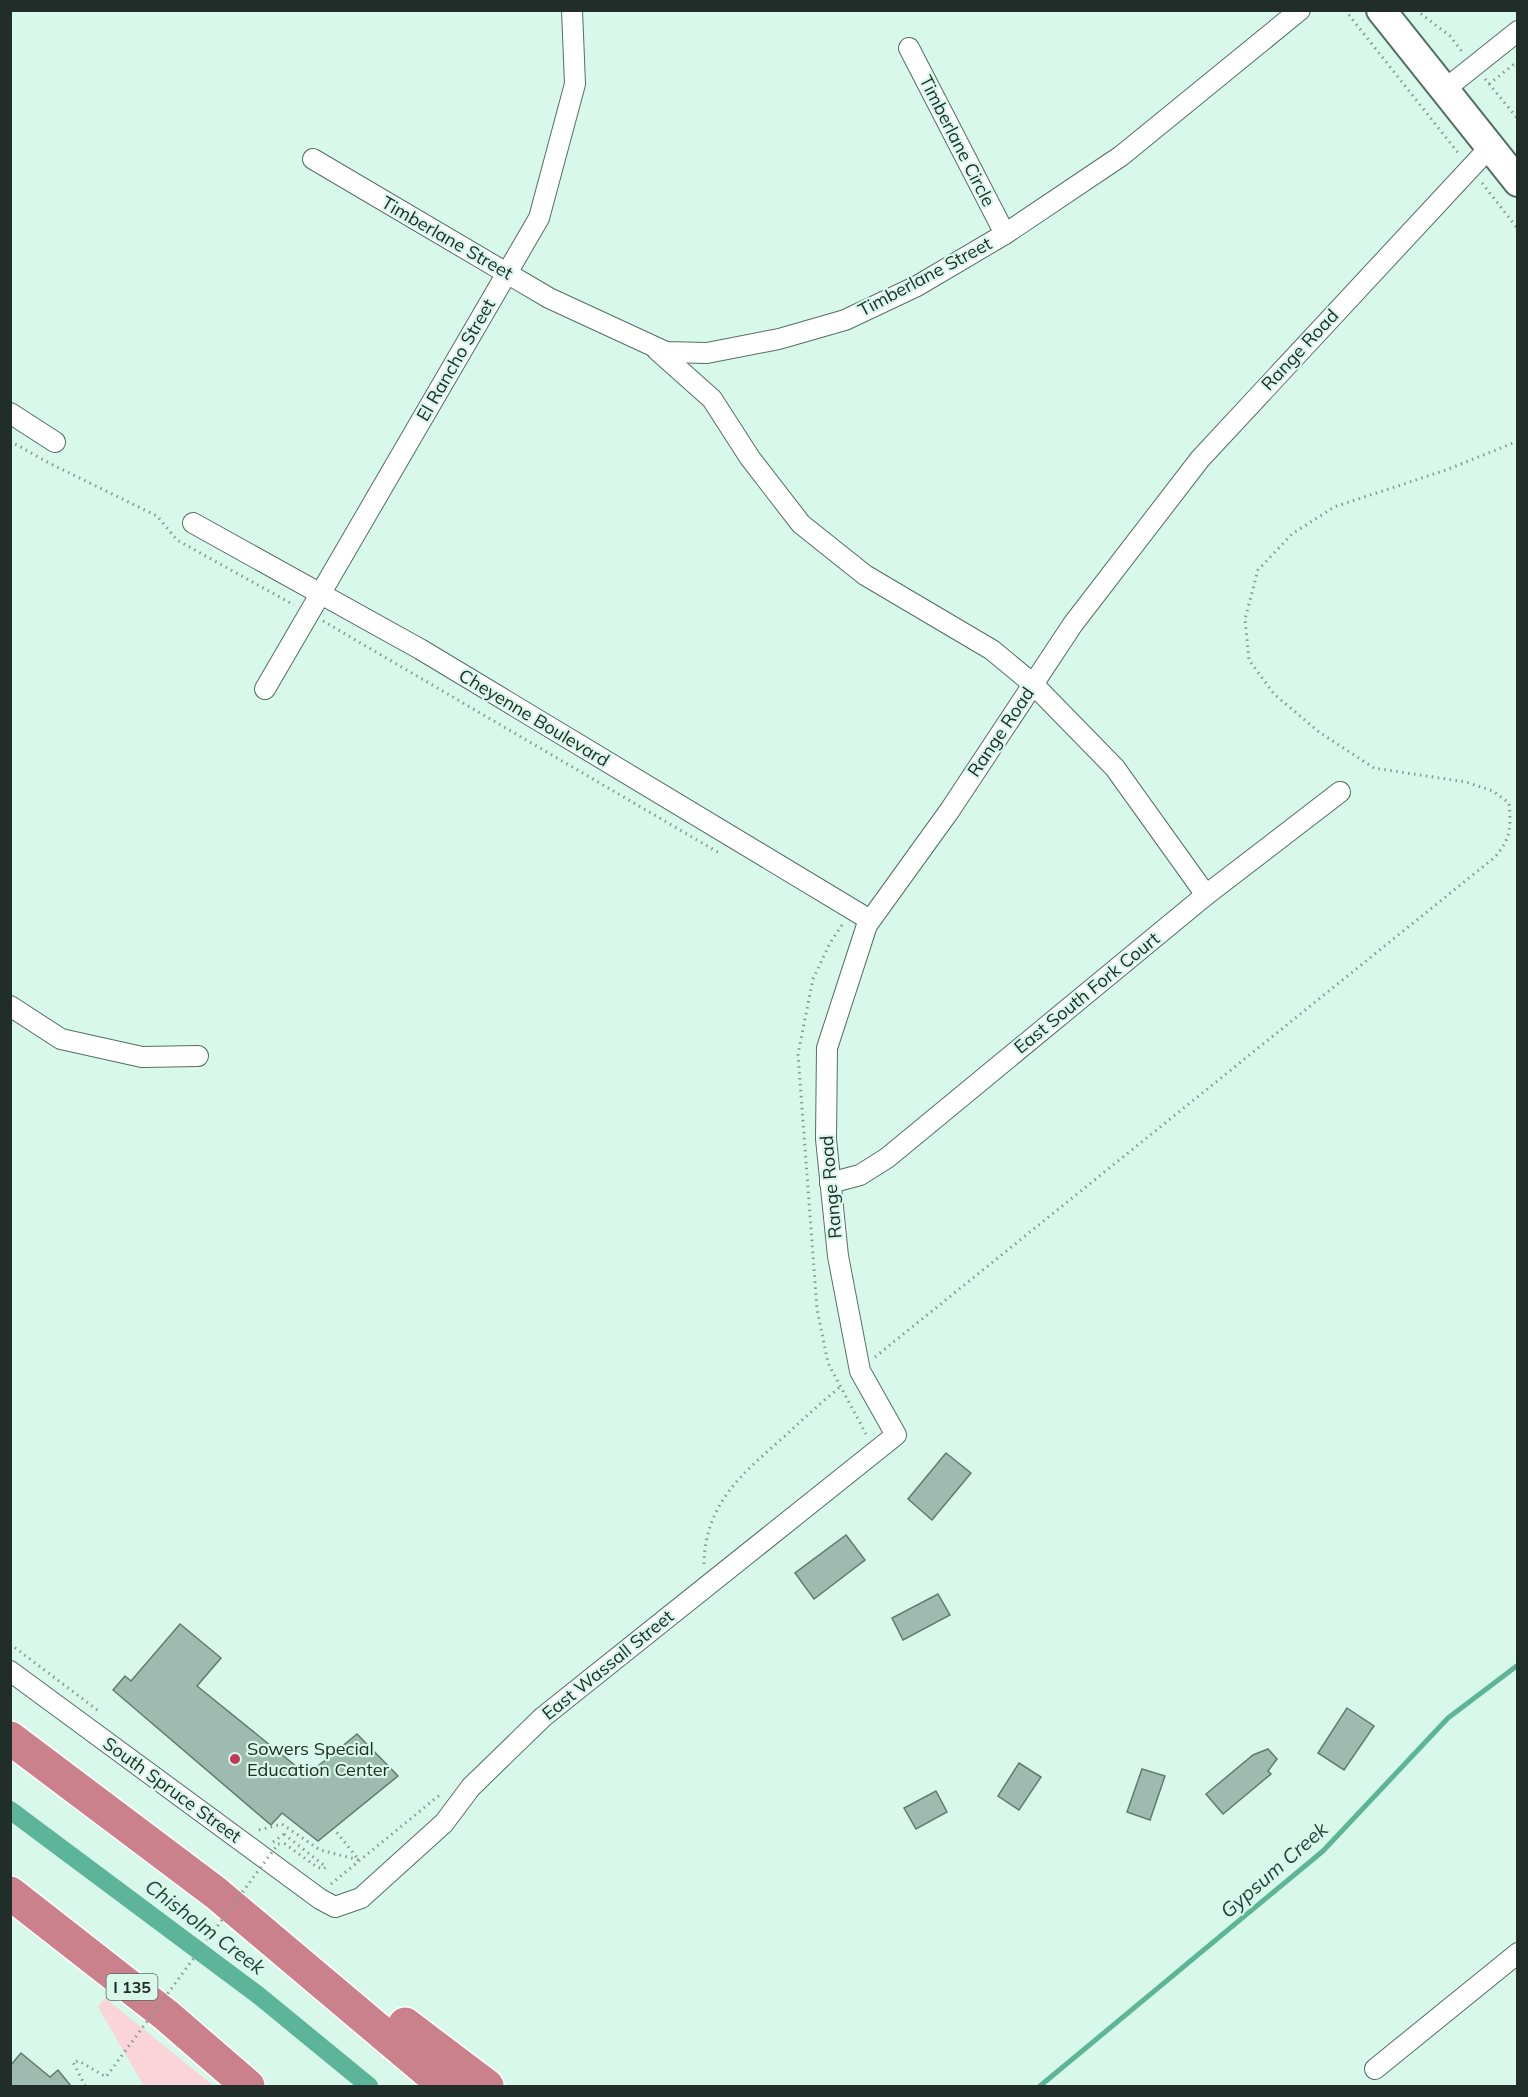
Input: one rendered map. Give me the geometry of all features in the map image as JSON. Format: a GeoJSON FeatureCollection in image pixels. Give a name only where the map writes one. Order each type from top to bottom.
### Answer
{"type":"FeatureCollection","features":[{"type":"Feature","properties":{"kind":"highway"},"geometry":{"type":"LineString","coordinates":[[10,1738],[216,1893],[436,2078]]}},
{"type":"Feature","properties":{"kind":"highway","name":"I 135"},"geometry":{"type":"LineString","coordinates":[[10,1893],[166,2015],[248,2086]]}},
{"type":"Feature","properties":{"kind":"highway"},"geometry":{"type":"LineString","coordinates":[[216,1893],[287,1937],[487,2086]]}},
{"type":"Feature","properties":{"kind":"main road"},"geometry":{"type":"LineString","coordinates":[[1381,10],[1518,182]]}},
{"type":"Feature","properties":{"kind":"street","name":"El Rancho Street"},"geometry":{"type":"LineString","coordinates":[[265,689],[539,218],[575,84],[572,10]]}},
{"type":"Feature","properties":{"kind":"street","name":"Timberlane Street"},"geometry":{"type":"LineString","coordinates":[[313,159],[549,298],[666,352],[708,353],[779,339],[845,320],[916,286],[1005,234],[1120,156],[1300,10]]}},
{"type":"Feature","properties":{"kind":"street"},"geometry":{"type":"LineString","coordinates":[[1444,90],[1518,31]]}},
{"type":"Feature","properties":{"kind":"street","name":"Timberlane Circle"},"geometry":{"type":"LineString","coordinates":[[909,48],[1005,234]]}},
{"type":"Feature","properties":{"kind":"street","name":"Range Road"},"geometry":{"type":"LineString","coordinates":[[896,1435],[860,1371],[837,1256],[826,1139],[827,1048],[870,920],[950,810],[1073,624],[1200,459],[1490,147]]}},
{"type":"Feature","properties":{"kind":"street"},"geometry":{"type":"LineString","coordinates":[[653,346],[712,399],[750,458],[801,524],[865,575],[992,650],[1033,684],[1115,768],[1206,896]]}},
{"type":"Feature","properties":{"kind":"street"},"geometry":{"type":"LineString","coordinates":[[10,413],[55,442]]}},
{"type":"Feature","properties":{"kind":"street","name":"Cheyenne Boulevard"},"geometry":{"type":"LineString","coordinates":[[193,523],[420,649],[870,920]]}},
{"type":"Feature","properties":{"kind":"street","name":"East South Fork Court"},"geometry":{"type":"LineString","coordinates":[[830,1183],[860,1175],[887,1158],[1206,896],[1340,792]]}},
{"type":"Feature","properties":{"kind":"street"},"geometry":{"type":"LineString","coordinates":[[10,1006],[61,1039],[142,1057],[198,1056]]}},
{"type":"Feature","properties":{"kind":"street","name":"East Wassall Street"},"geometry":{"type":"LineString","coordinates":[[335,1907],[361,1898],[444,1823],[471,1787],[543,1717],[707,1571],[896,1435]]}},
{"type":"Feature","properties":{"kind":"street","name":"South Spruce Street"},"geometry":{"type":"LineString","coordinates":[[10,1671],[320,1899],[335,1907]]}},
{"type":"Feature","properties":{"kind":"street"},"geometry":{"type":"LineString","coordinates":[[1375,2069],[1518,1953]]}},
{"type":"Feature","properties":{"kind":"path"},"geometry":{"type":"LineString","coordinates":[[1345,10],[1518,228]]}},
{"type":"Feature","properties":{"kind":"path"},"geometry":{"type":"LineString","coordinates":[[1489,84],[1518,61]]}},
{"type":"Feature","properties":{"kind":"path"},"geometry":{"type":"LineString","coordinates":[[10,441],[49,463],[157,516],[177,540],[309,613],[722,854]]}},
{"type":"Feature","properties":{"kind":"path"},"geometry":{"type":"LineString","coordinates":[[707,1571],[706,1536],[716,1509],[732,1485],[886,1346],[1495,857],[1507,842],[1510,824],[1509,803],[1493,791],[1466,782],[1374,768],[1319,732],[1274,694],[1249,660],[1245,618],[1258,570],[1292,534],[1334,507],[1446,470],[1518,441]]}},
{"type":"Feature","properties":{"kind":"path"},"geometry":{"type":"LineString","coordinates":[[833,918],[843,924],[830,943],[813,979],[798,1054],[817,1309],[828,1364],[867,1433],[858,1440]]}},
{"type":"Feature","properties":{"kind":"path"},"geometry":{"type":"LineString","coordinates":[[707,1571],[713,1557]]}},
{"type":"Feature","properties":{"kind":"path"},"geometry":{"type":"LineString","coordinates":[[10,1644],[108,1718]]}},
{"type":"Feature","properties":{"kind":"path"},"geometry":{"type":"LineString","coordinates":[[328,1887],[446,1790]]}},
{"type":"Feature","properties":{"kind":"path"},"geometry":{"type":"LineString","coordinates":[[256,1830],[282,1824],[320,1850],[359,1860]]}},
{"type":"Feature","properties":{"kind":"path"},"geometry":{"type":"LineString","coordinates":[[334,1829],[359,1860]]}},
{"type":"Feature","properties":{"kind":"path"},"geometry":{"type":"LineString","coordinates":[[86,2086],[73,2062],[79,2061],[106,2077],[278,1844],[285,1844],[317,1867],[323,1869],[326,1867],[284,1834],[271,1844],[280,1850]]}},
{"type":"Feature","properties":{"kind":"shaded area"},"geometry":{"type":"Polygon","coordinates":[[[105,1998],[214,2086],[144,2086],[98,2007],[105,1998]]]}},
{"type":"Feature","properties":{"kind":"building"},"geometry":{"type":"Polygon","coordinates":[[[946,1453],[971,1473],[932,1520],[908,1499],[946,1453]]]}},
{"type":"Feature","properties":{"kind":"building"},"geometry":{"type":"Polygon","coordinates":[[[846,1535],[865,1560],[814,1599],[795,1573],[846,1535]]]}},
{"type":"Feature","properties":{"kind":"building"},"geometry":{"type":"Polygon","coordinates":[[[938,1594],[950,1615],[903,1640],[892,1618],[938,1594]]]}},
{"type":"Feature","properties":{"kind":"building"},"geometry":{"type":"Polygon","coordinates":[[[180,1624],[221,1658],[197,1686],[307,1775],[357,1734],[398,1776],[318,1841],[282,1813],[271,1825],[113,1690],[125,1676],[131,1681],[180,1624]]]}},
{"type":"Feature","properties":{"kind":"building"},"geometry":{"type":"Polygon","coordinates":[[[1347,1708],[1374,1726],[1344,1770],[1318,1753],[1347,1708]]]}},
{"type":"Feature","properties":{"kind":"building"},"geometry":{"type":"Polygon","coordinates":[[[1268,1749],[1277,1759],[1268,1771],[1271,1774],[1223,1814],[1206,1794],[1253,1755],[1268,1749]]]}},
{"type":"Feature","properties":{"kind":"building"},"geometry":{"type":"Polygon","coordinates":[[[1019,1763],[1041,1777],[1019,1810],[998,1796],[1019,1763]]]}},
{"type":"Feature","properties":{"kind":"building"},"geometry":{"type":"Polygon","coordinates":[[[1142,1769],[1165,1776],[1150,1820],[1127,1812],[1142,1769]]]}},
{"type":"Feature","properties":{"kind":"building"},"geometry":{"type":"Polygon","coordinates":[[[936,1791],[947,1812],[916,1829],[904,1808],[936,1791]]]}},
{"type":"Feature","properties":{"kind":"building"},"geometry":{"type":"Polygon","coordinates":[[[21,2053],[50,2077],[58,2070],[71,2086],[10,2086],[10,2066],[21,2053]]]}},
{"type":"Feature","properties":{"kind":"waterway","name":"Gypsum Creek"},"geometry":{"type":"LineString","coordinates":[[1040,2086],[1323,1851],[1448,1718],[1518,1665]]}},
{"type":"Feature","properties":{"kind":"waterway","name":"Chisholm Creek"},"geometry":{"type":"LineString","coordinates":[[10,1810],[258,1995],[369,2086]]}},
{"type":"Feature","properties":{"kind":"place","name":"Sowers Special Education Center"},"geometry":{"type":"Point","coordinates":[235,1759]}}]}
